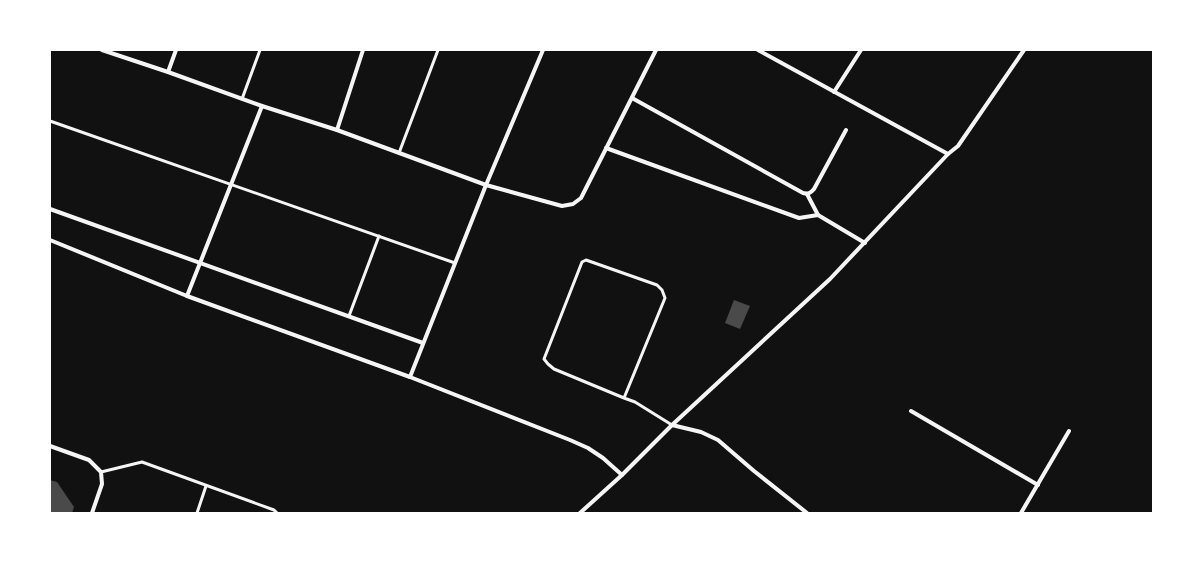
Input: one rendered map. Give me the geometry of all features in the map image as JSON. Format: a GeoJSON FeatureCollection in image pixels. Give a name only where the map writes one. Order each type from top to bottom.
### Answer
{"type":"FeatureCollection","features":[{"type":"Feature","properties":{"kind":"street"},"geometry":{"type":"LineString","coordinates":[[102,50],[262,106],[337,130],[486,185],[562,206],[573,204],[581,198],[656,50]]}},
{"type":"Feature","properties":{"kind":"street"},"geometry":{"type":"LineString","coordinates":[[168,72],[176,50]]}},
{"type":"Feature","properties":{"kind":"street"},"geometry":{"type":"LineString","coordinates":[[337,130],[363,50]]}},
{"type":"Feature","properties":{"kind":"street"},"geometry":{"type":"LineString","coordinates":[[410,377],[486,185],[543,50]]}},
{"type":"Feature","properties":{"kind":"street"},"geometry":{"type":"LineString","coordinates":[[758,50],[948,154]]}},
{"type":"Feature","properties":{"kind":"street"},"geometry":{"type":"LineString","coordinates":[[834,92],[861,50]]}},
{"type":"Feature","properties":{"kind":"street"},"geometry":{"type":"LineString","coordinates":[[580,513],[622,475],[672,425],[830,279],[865,243],[948,154],[958,146],[1024,50]]}},
{"type":"Feature","properties":{"kind":"street"},"geometry":{"type":"LineString","coordinates":[[632,98],[807,194],[814,190],[846,130]]}},
{"type":"Feature","properties":{"kind":"street"},"geometry":{"type":"LineString","coordinates":[[187,296],[262,106]]}},
{"type":"Feature","properties":{"kind":"street"},"geometry":{"type":"LineString","coordinates":[[606,148],[799,218],[818,215]]}},
{"type":"Feature","properties":{"kind":"street"},"geometry":{"type":"LineString","coordinates":[[807,194],[818,215],[865,243]]}},
{"type":"Feature","properties":{"kind":"street"},"geometry":{"type":"LineString","coordinates":[[50,209],[423,343]]}},
{"type":"Feature","properties":{"kind":"street"},"geometry":{"type":"LineString","coordinates":[[50,240],[187,296],[410,377],[582,446],[603,458],[622,475]]}},
{"type":"Feature","properties":{"kind":"street"},"geometry":{"type":"LineString","coordinates":[[912,411],[1038,485]]}},
{"type":"Feature","properties":{"kind":"street"},"geometry":{"type":"LineString","coordinates":[[672,425],[701,432],[718,440],[807,513]]}},
{"type":"Feature","properties":{"kind":"street"},"geometry":{"type":"LineString","coordinates":[[1021,513],[1070,431]]}},
{"type":"Feature","properties":{"kind":"street"},"geometry":{"type":"LineString","coordinates":[[50,446],[89,460],[101,472],[102,484],[92,513]]}},
{"type":"Feature","properties":{"kind":"lane"},"geometry":{"type":"LineString","coordinates":[[242,99],[260,50]]}},
{"type":"Feature","properties":{"kind":"lane"},"geometry":{"type":"LineString","coordinates":[[400,153],[438,50]]}},
{"type":"Feature","properties":{"kind":"lane"},"geometry":{"type":"LineString","coordinates":[[50,121],[455,263]]}},
{"type":"Feature","properties":{"kind":"lane"},"geometry":{"type":"LineString","coordinates":[[349,316],[379,236]]}},
{"type":"Feature","properties":{"kind":"lane"},"geometry":{"type":"LineString","coordinates":[[624,398],[665,298],[662,290],[657,285],[586,260],[582,262],[544,359],[554,368],[624,398],[635,402],[672,425]]}},
{"type":"Feature","properties":{"kind":"lane"},"geometry":{"type":"LineString","coordinates":[[101,472],[142,462],[274,510],[277,513]]}},
{"type":"Feature","properties":{"kind":"lane"},"geometry":{"type":"LineString","coordinates":[[197,513],[206,486]]}},
{"type":"Feature","properties":{"kind":"building"},"geometry":{"type":"Polygon","coordinates":[[[734,300],[750,306],[740,329],[725,323],[734,300]]]}},
{"type":"Feature","properties":{"kind":"building"},"geometry":{"type":"Polygon","coordinates":[[[50,480],[57,482],[74,507],[72,513],[50,513],[50,480]]]}}]}
